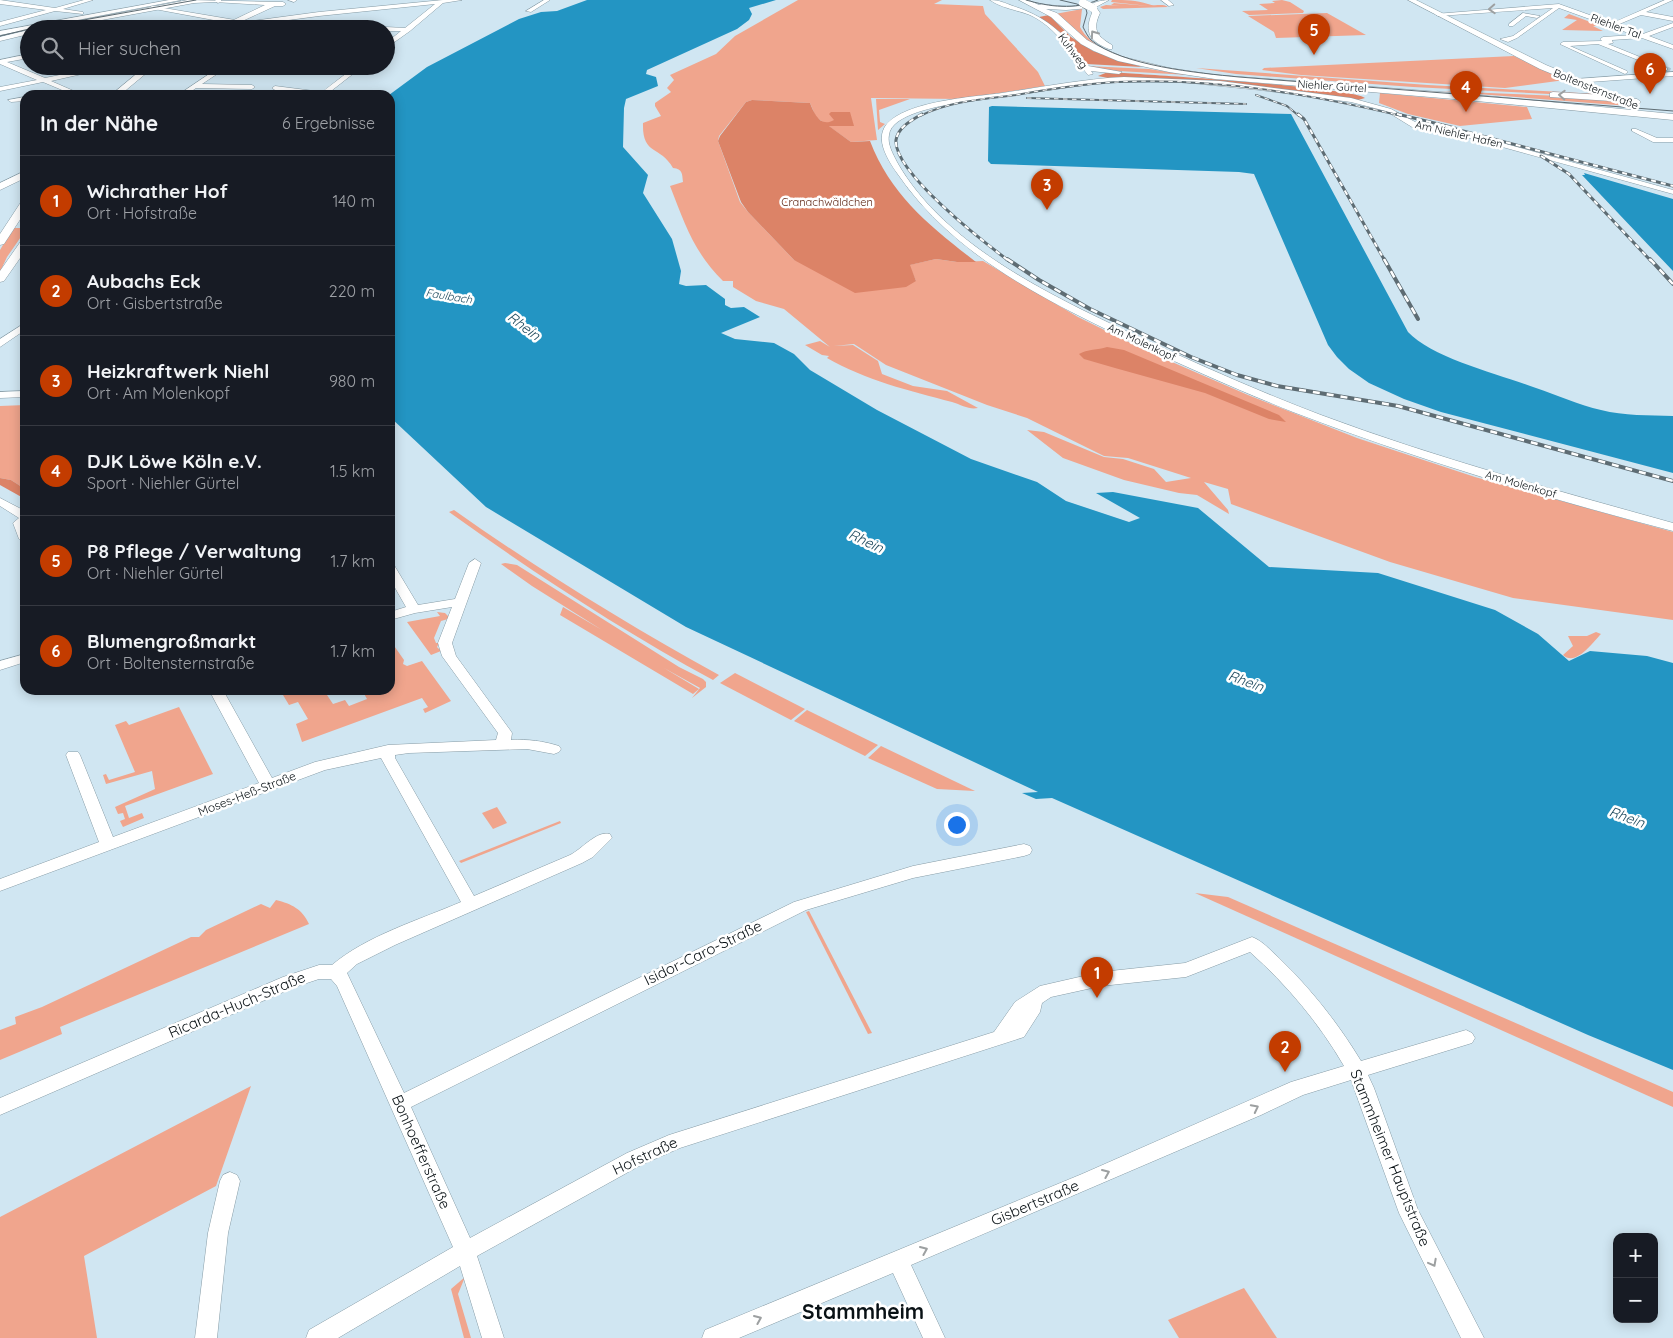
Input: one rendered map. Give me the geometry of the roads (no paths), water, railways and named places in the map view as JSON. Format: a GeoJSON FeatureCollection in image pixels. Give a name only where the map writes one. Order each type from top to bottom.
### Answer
{"type":"FeatureCollection","features":[{"type":"Feature","properties":{"kind":"main road"},"geometry":{"type":"LineString","coordinates":[[1021,0],[1052,14]]}},
{"type":"Feature","properties":{"kind":"main road","name":"Niehler Gürtel"},"geometry":{"type":"LineString","coordinates":[[1021,0],[1052,14],[1075,37],[1090,47],[1109,56],[1146,66],[1237,79],[1467,97],[1668,117]]}},
{"type":"Feature","properties":{"kind":"main road","name":"Niehler Gürtel"},"geometry":{"type":"LineString","coordinates":[[1071,0],[1093,8],[1096,13],[1090,27],[1092,33],[1099,40],[1122,53],[1168,69],[1215,77],[1466,96],[1668,117]]}},
{"type":"Feature","properties":{"kind":"main road"},"geometry":{"type":"LineString","coordinates":[[1031,4],[1053,7],[1076,7],[1096,4],[1106,0]]}},
{"type":"Feature","properties":{"kind":"main road","name":"Boltensternstraße"},"geometry":{"type":"LineString","coordinates":[[1412,0],[1509,40],[1546,62],[1615,98],[1668,117]]}},
{"type":"Feature","properties":{"kind":"main road","name":"Boltensternstraße"},"geometry":{"type":"LineString","coordinates":[[1422,0],[1530,61],[1579,79]]}},
{"type":"Feature","properties":{"kind":"main road"},"geometry":{"type":"LineString","coordinates":[[91,20],[194,1],[285,1]]}},
{"type":"Feature","properties":{"kind":"main road"},"geometry":{"type":"LineString","coordinates":[[243,20],[285,1]]}},
{"type":"Feature","properties":{"kind":"main road"},"geometry":{"type":"LineString","coordinates":[[0,39],[20,34]]}},
{"type":"Feature","properties":{"kind":"main road","name":"Boltensternstraße"},"geometry":{"type":"LineString","coordinates":[[1530,61],[1546,62]]}},
{"type":"Feature","properties":{"kind":"main road","name":"Niehler Gürtel"},"geometry":{"type":"LineString","coordinates":[[1168,69],[1413,88],[1531,94]]}},
{"type":"Feature","properties":{"kind":"main road"},"geometry":{"type":"LineString","coordinates":[[120,90],[140,75]]}},
{"type":"Feature","properties":{"kind":"main road"},"geometry":{"type":"LineString","coordinates":[[130,90],[149,75]]}},
{"type":"Feature","properties":{"kind":"main road"},"geometry":{"type":"LineString","coordinates":[[1265,81],[1361,93],[1369,96],[1365,104]]}},
{"type":"Feature","properties":{"kind":"main road"},"geometry":{"type":"LineString","coordinates":[[1592,96],[1602,95],[1602,90]]}},
{"type":"Feature","properties":{"kind":"main road","name":"Boltensternstraße"},"geometry":{"type":"LineString","coordinates":[[1602,90],[1637,102],[1668,117]]}},
{"type":"Feature","properties":{"kind":"main road"},"geometry":{"type":"LineString","coordinates":[[1541,94],[1592,96],[1637,102]]}},
{"type":"Feature","properties":{"kind":"main road"},"geometry":{"type":"LineString","coordinates":[[0,187],[20,177]]}},
{"type":"Feature","properties":{"kind":"main road"},"geometry":{"type":"LineString","coordinates":[[0,191],[20,188]]}},
{"type":"Feature","properties":{"kind":"main road"},"geometry":{"type":"LineString","coordinates":[[0,219],[20,216]]}},
{"type":"Feature","properties":{"kind":"main road"},"geometry":{"type":"LineString","coordinates":[[0,242],[4,232],[20,217]]}},
{"type":"Feature","properties":{"kind":"main road"},"geometry":{"type":"LineString","coordinates":[[0,279],[20,250]]}},
{"type":"Feature","properties":{"kind":"street"},"geometry":{"type":"LineString","coordinates":[[0,24],[90,0]]}},
{"type":"Feature","properties":{"kind":"street"},"geometry":{"type":"LineString","coordinates":[[63,20],[178,0]]}},
{"type":"Feature","properties":{"kind":"street"},"geometry":{"type":"LineString","coordinates":[[364,9],[386,0]]}},
{"type":"Feature","properties":{"kind":"street"},"geometry":{"type":"LineString","coordinates":[[276,20],[460,0]]}},
{"type":"Feature","properties":{"kind":"street"},"geometry":{"type":"LineString","coordinates":[[529,11],[547,0]]}},
{"type":"Feature","properties":{"kind":"street","name":"Kuhweg"},"geometry":{"type":"LineString","coordinates":[[993,0],[1036,16],[1057,30],[1093,79]]}},
{"type":"Feature","properties":{"kind":"street"},"geometry":{"type":"LineString","coordinates":[[1164,0],[1172,6]]}},
{"type":"Feature","properties":{"kind":"street"},"geometry":{"type":"LineString","coordinates":[[1509,40],[1565,0]]}},
{"type":"Feature","properties":{"kind":"street"},"geometry":{"type":"LineString","coordinates":[[1614,24],[1670,0]]}},
{"type":"Feature","properties":{"kind":"street"},"geometry":{"type":"LineString","coordinates":[[0,2],[92,14]]}},
{"type":"Feature","properties":{"kind":"street"},"geometry":{"type":"LineString","coordinates":[[395,39],[441,2]]}},
{"type":"Feature","properties":{"kind":"street","name":"Riehler Tal"},"geometry":{"type":"LineString","coordinates":[[1440,11],[1557,7],[1614,24],[1673,47]]}},
{"type":"Feature","properties":{"kind":"street"},"geometry":{"type":"LineString","coordinates":[[154,9],[199,20]]}},
{"type":"Feature","properties":{"kind":"street"},"geometry":{"type":"LineString","coordinates":[[1641,13],[1673,19]]}},
{"type":"Feature","properties":{"kind":"street"},"geometry":{"type":"LineString","coordinates":[[1511,25],[1525,14],[1543,16]]}},
{"type":"Feature","properties":{"kind":"street"},"geometry":{"type":"LineString","coordinates":[[1516,21],[1534,23]]}},
{"type":"Feature","properties":{"kind":"street"},"geometry":{"type":"LineString","coordinates":[[1630,75],[1563,44],[1645,36],[1673,25]]}},
{"type":"Feature","properties":{"kind":"street"},"geometry":{"type":"LineString","coordinates":[[0,33],[20,29]]}},
{"type":"Feature","properties":{"kind":"street"},"geometry":{"type":"LineString","coordinates":[[395,29],[408,30]]}},
{"type":"Feature","properties":{"kind":"street"},"geometry":{"type":"LineString","coordinates":[[1599,41],[1670,72]]}},
{"type":"Feature","properties":{"kind":"street"},"geometry":{"type":"LineString","coordinates":[[0,62],[20,58]]}},
{"type":"Feature","properties":{"kind":"street"},"geometry":{"type":"LineString","coordinates":[[0,62],[20,70]]}},
{"type":"Feature","properties":{"kind":"street"},"geometry":{"type":"LineString","coordinates":[[1085,68],[1237,79]]}},
{"type":"Feature","properties":{"kind":"street"},"geometry":{"type":"LineString","coordinates":[[1093,79],[1108,71]]}},
{"type":"Feature","properties":{"kind":"street"},"geometry":{"type":"LineString","coordinates":[[1602,90],[1601,83],[1611,79],[1630,75],[1670,72]]}},
{"type":"Feature","properties":{"kind":"street"},"geometry":{"type":"LineString","coordinates":[[32,75],[69,90]]}},
{"type":"Feature","properties":{"kind":"street"},"geometry":{"type":"LineString","coordinates":[[0,89],[69,75]]}},
{"type":"Feature","properties":{"kind":"street"},"geometry":{"type":"LineString","coordinates":[[189,90],[212,75]]}},
{"type":"Feature","properties":{"kind":"street"},"geometry":{"type":"LineString","coordinates":[[329,90],[349,75]]}},
{"type":"Feature","properties":{"kind":"street","name":"Am Niehler Hafen"},"geometry":{"type":"LineString","coordinates":[[1093,79],[1140,79],[1220,84],[1291,92],[1365,104],[1394,112],[1412,124],[1440,128],[1673,192]]}},
{"type":"Feature","properties":{"kind":"street","name":"Am Molenkopf"},"geometry":{"type":"LineString","coordinates":[[1093,79],[923,108],[906,114],[891,124],[885,132],[885,139],[898,170],[907,183],[943,222],[967,242],[1013,274],[1114,329],[1196,367],[1340,426],[1470,469],[1673,527]]}},
{"type":"Feature","properties":{"kind":"street"},"geometry":{"type":"LineString","coordinates":[[1579,79],[1611,79]]}},
{"type":"Feature","properties":{"kind":"street"},"geometry":{"type":"LineString","coordinates":[[195,86],[252,87]]}},
{"type":"Feature","properties":{"kind":"street"},"geometry":{"type":"LineString","coordinates":[[275,88],[289,90]]}},
{"type":"Feature","properties":{"kind":"street"},"geometry":{"type":"LineString","coordinates":[[11,100],[20,99]]}},
{"type":"Feature","properties":{"kind":"street"},"geometry":{"type":"LineString","coordinates":[[1634,130],[1656,140],[1673,140]]}},
{"type":"Feature","properties":{"kind":"street"},"geometry":{"type":"LineString","coordinates":[[0,344],[20,330]]}},
{"type":"Feature","properties":{"kind":"street"},"geometry":{"type":"LineString","coordinates":[[0,395],[20,394]]}},
{"type":"Feature","properties":{"kind":"street"},"geometry":{"type":"LineString","coordinates":[[0,502],[20,514]]}},
{"type":"Feature","properties":{"kind":"street"},"geometry":{"type":"LineString","coordinates":[[475,564],[445,643],[449,656],[505,733],[503,745]]}},
{"type":"Feature","properties":{"kind":"street"},"geometry":{"type":"LineString","coordinates":[[395,577],[414,609]]}},
{"type":"Feature","properties":{"kind":"street"},"geometry":{"type":"LineString","coordinates":[[395,615],[414,609],[460,602]]}},
{"type":"Feature","properties":{"kind":"street"},"geometry":{"type":"LineString","coordinates":[[0,666],[20,660]]}},
{"type":"Feature","properties":{"kind":"street"},"geometry":{"type":"LineString","coordinates":[[219,695],[268,786]]}},
{"type":"Feature","properties":{"kind":"street","name":"Moses-Heß-Straße"},"geometry":{"type":"LineString","coordinates":[[0,885],[320,766],[388,750],[527,744],[554,749]]}},
{"type":"Feature","properties":{"kind":"street"},"geometry":{"type":"LineString","coordinates":[[388,750],[388,758],[470,904]]}},
{"type":"Feature","properties":{"kind":"street"},"geometry":{"type":"LineString","coordinates":[[73,754],[108,845]]}},
{"type":"Feature","properties":{"kind":"street"},"geometry":{"type":"LineString","coordinates":[[336,972],[351,959],[370,948],[576,859],[587,853],[604,838]]}},
{"type":"Feature","properties":{"kind":"street","name":"Isidor-Caro-Straße"},"geometry":{"type":"LineString","coordinates":[[399,1104],[800,906],[913,872],[1024,850]]}},
{"type":"Feature","properties":{"kind":"street","name":"Hofstraße"},"geometry":{"type":"LineString","coordinates":[[317,1338],[464,1252],[634,1160],[676,1141],[1018,1032],[1031,1012],[1034,999],[1046,992],[1101,979],[1186,970],[1252,944]]}},
{"type":"Feature","properties":{"kind":"street","name":"Stammheimer Hauptstraße"},"geometry":{"type":"LineString","coordinates":[[1252,944],[1278,967],[1306,998],[1335,1037],[1357,1072],[1365,1088],[1409,1213],[1473,1338]]}},
{"type":"Feature","properties":{"kind":"street","name":"Ricarda-Huch-Straße"},"geometry":{"type":"LineString","coordinates":[[0,1107],[289,982],[319,972],[336,972]]}},
{"type":"Feature","properties":{"kind":"street","name":"Bonhoefferstraße"},"geometry":{"type":"LineString","coordinates":[[336,972],[344,982],[464,1252],[492,1338]]}},
{"type":"Feature","properties":{"kind":"street","name":"Gisbertstraße"},"geometry":{"type":"LineString","coordinates":[[713,1338],[1254,1109],[1298,1088],[1466,1038]]}},
{"type":"Feature","properties":{"kind":"street"},"geometry":{"type":"LineString","coordinates":[[206,1338],[218,1233],[230,1180]]}},
{"type":"Feature","properties":{"kind":"street"},"geometry":{"type":"LineString","coordinates":[[898,1261],[934,1338]]}},
{"type":"Feature","properties":{"kind":"water"},"geometry":{"type":"Polygon","coordinates":[[[587,0],[776,0],[749,8],[752,14],[749,20],[737,29],[647,70],[646,74],[656,77],[658,86],[626,99],[624,108],[623,147],[648,175],[643,193],[672,239],[681,271],[679,284],[686,286],[706,285],[725,299],[725,305],[731,308],[744,307],[760,317],[721,333],[735,339],[774,343],[794,354],[810,370],[877,410],[971,459],[1037,482],[1066,501],[1129,522],[1140,518],[1096,493],[1113,492],[1198,508],[1269,567],[1378,573],[1495,610],[1538,634],[1569,661],[1590,651],[1647,656],[1673,663],[1673,1070],[1588,1035],[1052,798],[1036,799],[1022,793],[1038,792],[686,627],[486,507],[395,422],[395,91],[427,67],[519,19],[541,12],[557,11],[587,0]]]}},
{"type":"Feature","properties":{"kind":"water"},"geometry":{"type":"Polygon","coordinates":[[[989,107],[1291,114],[1408,332],[1433,350],[1450,358],[1585,405],[1619,413],[1673,416],[1673,473],[1441,412],[1404,399],[1369,383],[1349,369],[1328,345],[1254,174],[991,164],[988,161],[989,107]]]}},
{"type":"Feature","properties":{"kind":"water"},"geometry":{"type":"Polygon","coordinates":[[[1584,173],[1673,199],[1673,271],[1582,175],[1585,175],[1584,173]]]}},
{"type":"Feature","properties":{"kind":"tunnel"},"geometry":{"type":"LineString","coordinates":[[1665,69],[1670,71]]}},
{"type":"Feature","properties":{"kind":"tram line"},"geometry":{"type":"LineString","coordinates":[[84,20],[196,0]]}},
{"type":"Feature","properties":{"kind":"tram line"},"geometry":{"type":"LineString","coordinates":[[1026,0],[1062,6],[1079,5]]}},
{"type":"Feature","properties":{"kind":"tram line"},"geometry":{"type":"LineString","coordinates":[[1060,0],[1079,5]]}},
{"type":"Feature","properties":{"kind":"tram line"},"geometry":{"type":"LineString","coordinates":[[1079,5],[1098,0]]}},
{"type":"Feature","properties":{"kind":"tram line"},"geometry":{"type":"LineString","coordinates":[[1079,5],[1086,9],[1087,13],[1083,27],[1091,40],[1105,49],[1122,56],[1162,67],[1239,77],[1673,111]]}},
{"type":"Feature","properties":{"kind":"tram line"},"geometry":{"type":"LineString","coordinates":[[0,36],[20,31]]}},
{"type":"Feature","properties":{"kind":"railway"},"geometry":{"type":"LineString","coordinates":[[920,116],[943,107],[979,99],[1092,84],[1153,81],[1189,82],[1261,89],[1296,94],[1402,116]]}},
{"type":"Feature","properties":{"kind":"railway"},"geometry":{"type":"LineString","coordinates":[[1256,95],[1287,106],[1299,116]]}},
{"type":"Feature","properties":{"kind":"railway"},"geometry":{"type":"LineString","coordinates":[[1027,98],[1246,104]]}},
{"type":"Feature","properties":{"kind":"railway"},"geometry":{"type":"LineString","coordinates":[[922,114],[899,131],[896,140],[899,154],[909,170],[942,206],[1009,261]]}},
{"type":"Feature","properties":{"kind":"railway"},"geometry":{"type":"LineString","coordinates":[[1298,114],[1304,119],[1385,261]]}},
{"type":"Feature","properties":{"kind":"railway"},"geometry":{"type":"LineString","coordinates":[[1397,114],[1455,128]]}},
{"type":"Feature","properties":{"kind":"railway"},"geometry":{"type":"LineString","coordinates":[[1448,127],[1673,186]]}},
{"type":"Feature","properties":{"kind":"railway"},"geometry":{"type":"LineString","coordinates":[[1541,156],[1569,174],[1651,261]]}},
{"type":"Feature","properties":{"kind":"railway"},"geometry":{"type":"LineString","coordinates":[[1007,259],[1090,309],[1191,357],[1237,375],[1277,386],[1398,406],[1673,481]]}},
{"type":"Feature","properties":{"kind":"railway"},"geometry":{"type":"LineString","coordinates":[[1384,259],[1418,319]]}},
{"type":"Feature","properties":{"kind":"railway"},"geometry":{"type":"LineString","coordinates":[[1650,259],[1673,284]]}},
{"type":"Feature","properties":{"kind":"place","name":"P8 Pflege / Verwaltung"},"geometry":{"type":"Point","coordinates":[1314,55]}},
{"type":"Feature","properties":{"kind":"place","name":"Blumengroßmarkt"},"geometry":{"type":"Point","coordinates":[1650,94]}},
{"type":"Feature","properties":{"kind":"place","name":"DJK Löwe Köln e.V."},"geometry":{"type":"Point","coordinates":[1466,112]}},
{"type":"Feature","properties":{"kind":"place","name":"Heizkraftwerk Niehl"},"geometry":{"type":"Point","coordinates":[1047,210]}},
{"type":"Feature","properties":{"kind":"place","name":"Wichrather Hof"},"geometry":{"type":"Point","coordinates":[1097,998]}},
{"type":"Feature","properties":{"kind":"place","name":"Aubachs Eck"},"geometry":{"type":"Point","coordinates":[1285,1072]}},
{"type":"Feature","properties":{"kind":"district","name":"Stammheim"},"geometry":{"type":"Point","coordinates":[863,1312]}},
{"type":"Feature","properties":{"kind":"park label","name":"Cranachwäldchen"},"geometry":{"type":"Point","coordinates":[827,202]}},
{"type":"Feature","properties":{"kind":"water label","name":"Faulbach"},"geometry":{"type":"Point","coordinates":[449,296]}},
{"type":"Feature","properties":{"kind":"water label","name":"Rhein"},"geometry":{"type":"Point","coordinates":[524,326]}},
{"type":"Feature","properties":{"kind":"water label","name":"Rhein"},"geometry":{"type":"Point","coordinates":[866,541]}},
{"type":"Feature","properties":{"kind":"water label","name":"Rhein"},"geometry":{"type":"Point","coordinates":[1246,681]}},
{"type":"Feature","properties":{"kind":"water label","name":"Rhein"},"geometry":{"type":"Point","coordinates":[1627,817]}}]}
